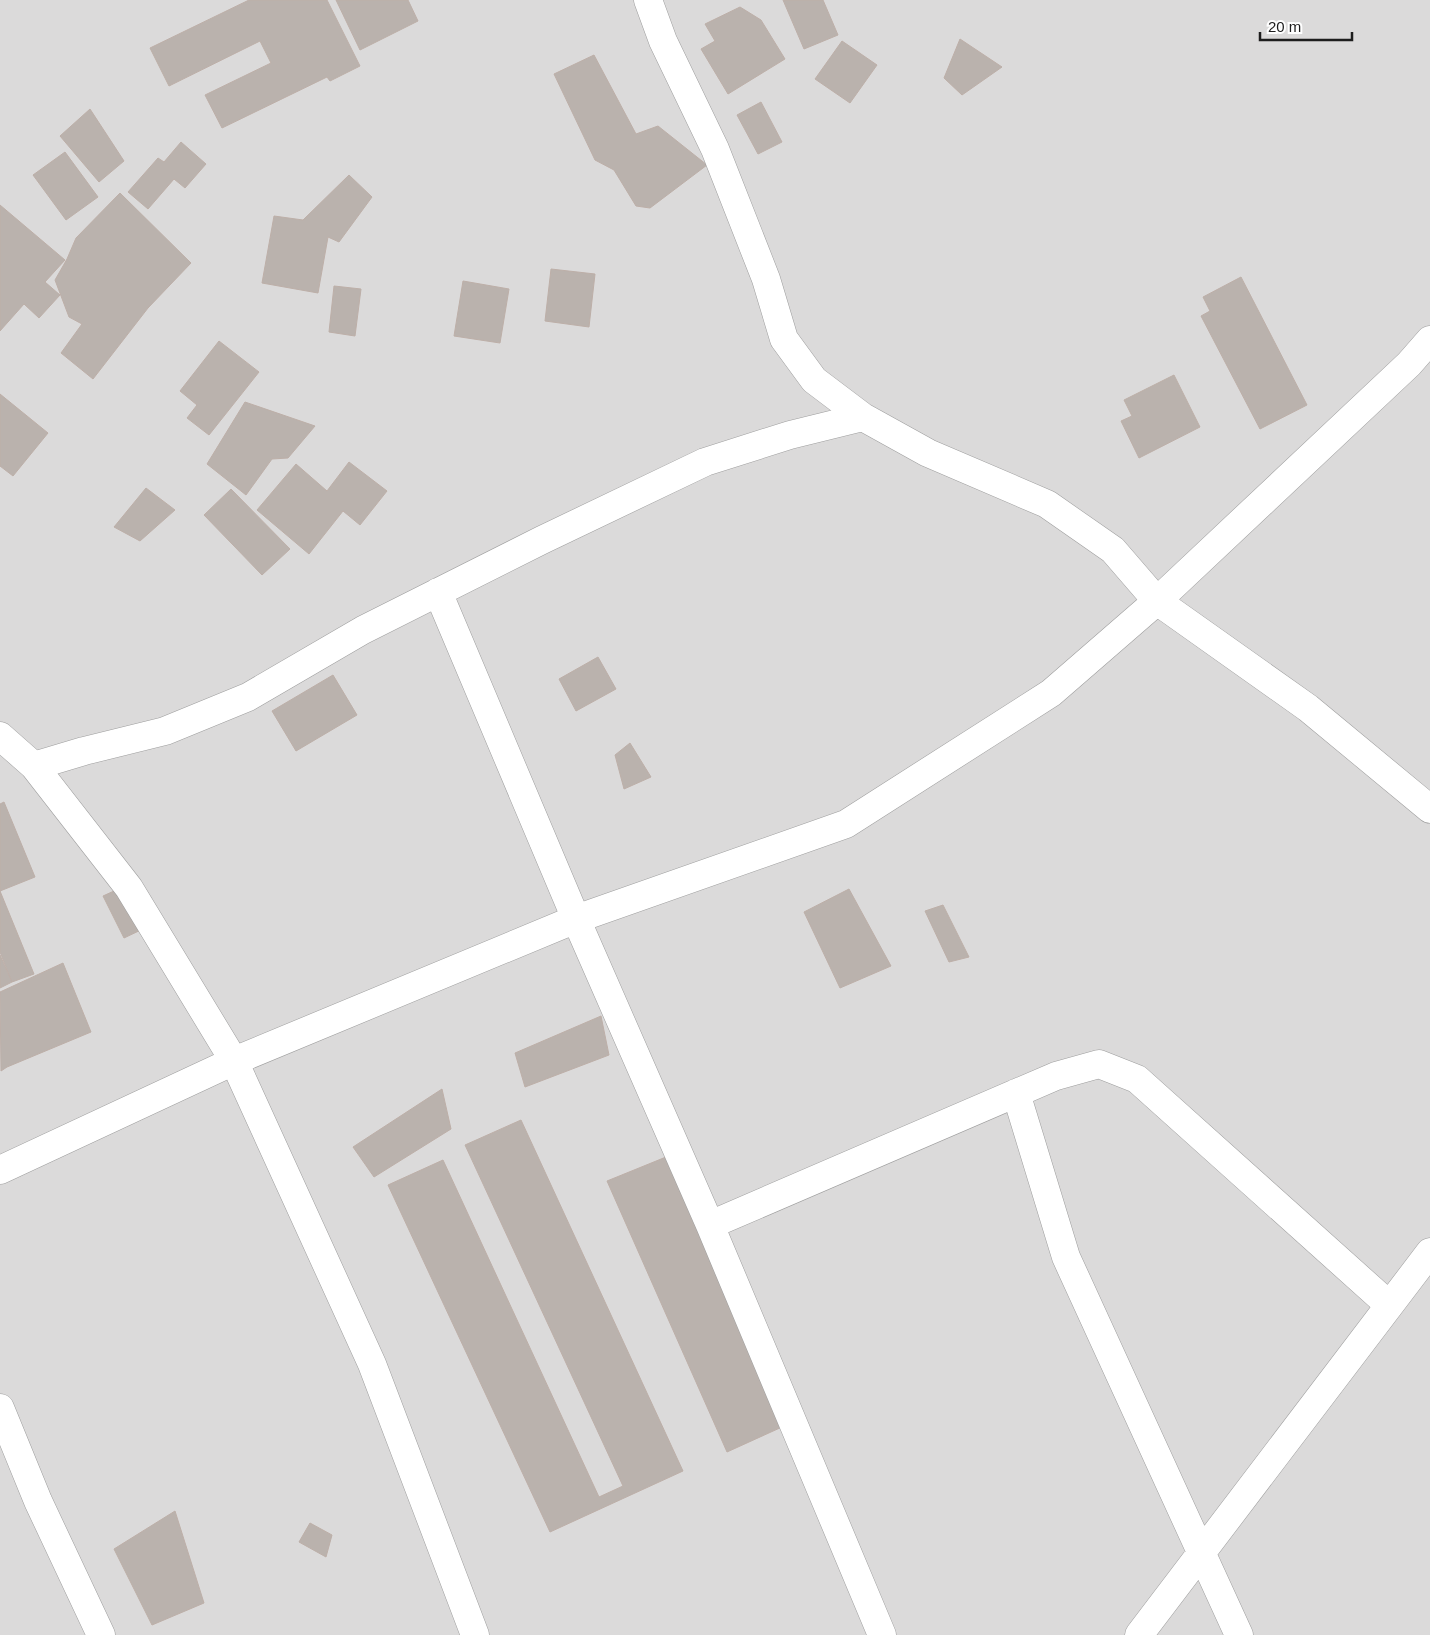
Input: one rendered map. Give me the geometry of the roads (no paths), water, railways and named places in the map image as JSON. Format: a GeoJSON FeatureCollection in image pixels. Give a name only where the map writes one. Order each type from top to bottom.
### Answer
{"type":"FeatureCollection","features":[{"type":"Feature","properties":{"kind":"street"},"geometry":{"type":"LineString","coordinates":[[648,0],[664,41],[715,149],[766,279],[784,339],[814,380],[863,417],[928,454],[1047,504],[1113,550],[1157,601],[1308,708],[1430,810]]}},
{"type":"Feature","properties":{"kind":"street"},"geometry":{"type":"LineString","coordinates":[[0,1170],[234,1061],[576,919],[846,824],[1051,693],[1157,601],[1402,371],[1430,340]]}},
{"type":"Feature","properties":{"kind":"street"},"geometry":{"type":"LineString","coordinates":[[34,766],[84,751],[165,731],[248,698],[363,630],[542,540],[706,462],[790,435],[863,417]]}},
{"type":"Feature","properties":{"kind":"street"},"geometry":{"type":"LineString","coordinates":[[438,592],[576,919],[710,1225],[882,1635]]}},
{"type":"Feature","properties":{"kind":"street"},"geometry":{"type":"LineString","coordinates":[[0,736],[34,766],[129,888],[234,1061],[372,1364],[466,1632]]}},
{"type":"Feature","properties":{"kind":"street"},"geometry":{"type":"LineString","coordinates":[[710,1225],[1056,1076],[1099,1064],[1137,1079],[1389,1305]]}},
{"type":"Feature","properties":{"kind":"street"},"geometry":{"type":"LineString","coordinates":[[1016,1093],[1066,1257],[1239,1635]]}},
{"type":"Feature","properties":{"kind":"street"},"geometry":{"type":"LineString","coordinates":[[1139,1635],[1430,1252]]}},
{"type":"Feature","properties":{"kind":"street"},"geometry":{"type":"LineString","coordinates":[[0,1408],[38,1501],[101,1635]]}}]}
